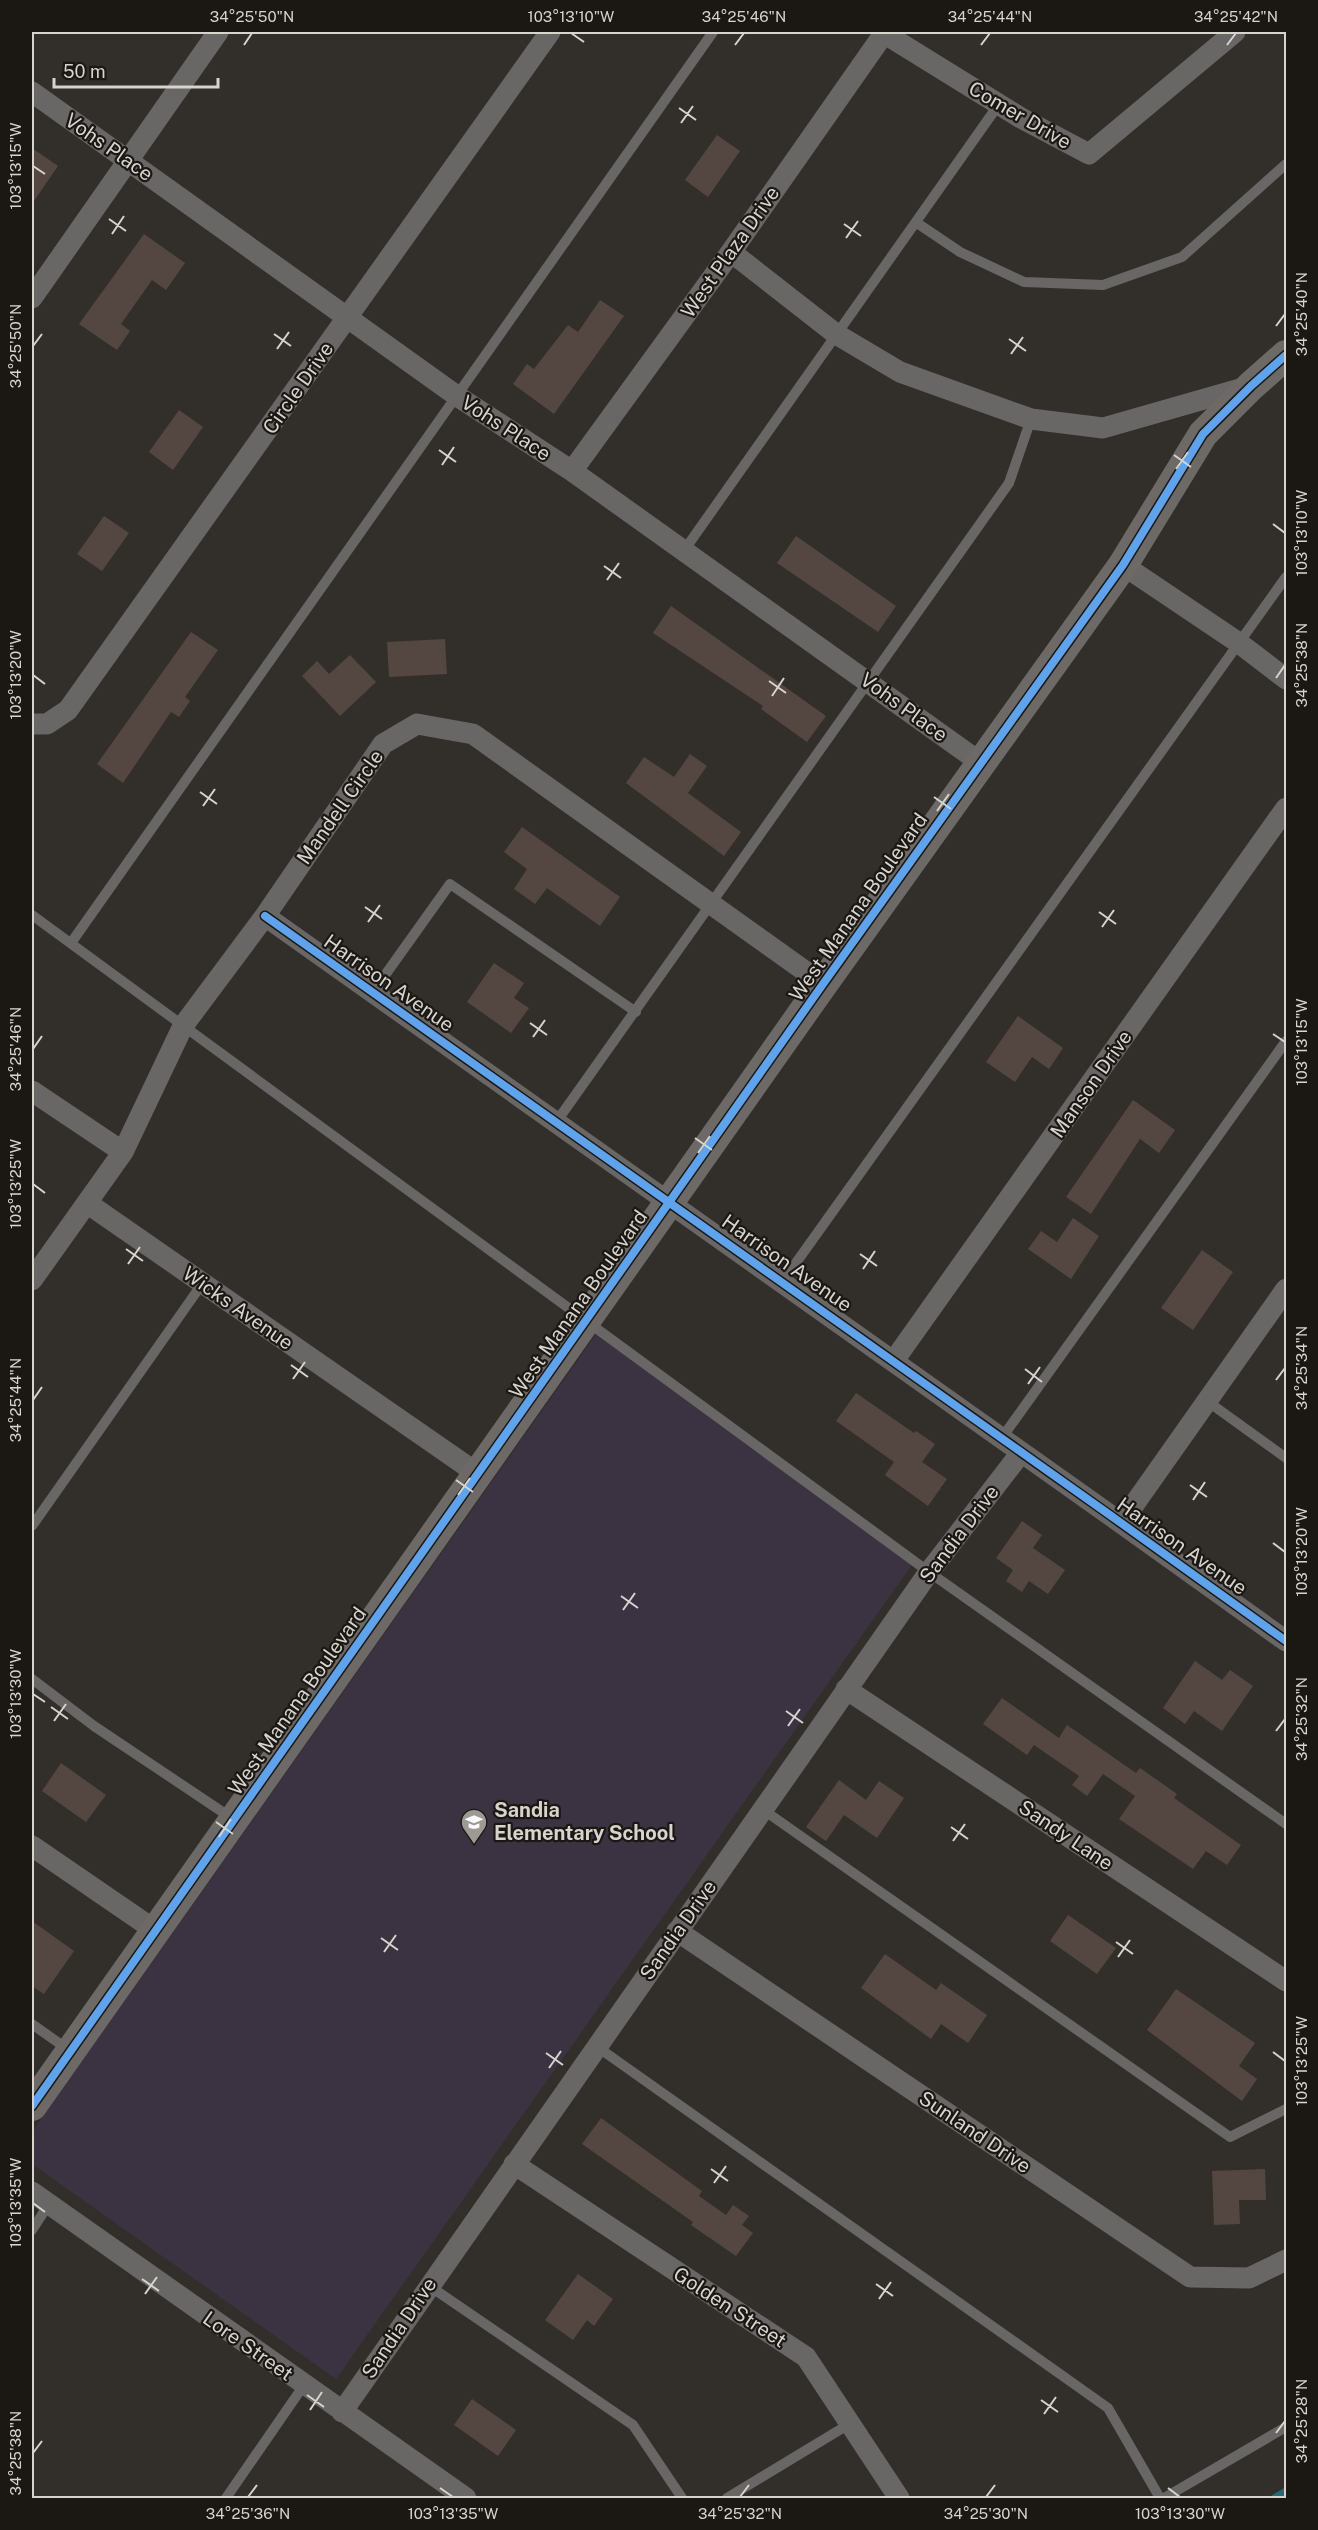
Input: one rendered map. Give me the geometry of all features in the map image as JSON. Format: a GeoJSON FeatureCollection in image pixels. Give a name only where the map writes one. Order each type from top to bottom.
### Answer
{"type":"FeatureCollection","features":[{"type":"Feature","properties":{"kind":"street"},"geometry":{"type":"LineString","coordinates":[[32,298],[218,32]]}},
{"type":"Feature","properties":{"kind":"street","name":"Circle Drive"},"geometry":{"type":"LineString","coordinates":[[32,724],[47,724],[68,710],[550,32]]}},
{"type":"Feature","properties":{"kind":"street","name":"Comer Drive"},"geometry":{"type":"LineString","coordinates":[[884,32],[999,104],[1089,154],[1235,32]]}},
{"type":"Feature","properties":{"kind":"street","name":"West Plaza Drive"},"geometry":{"type":"LineString","coordinates":[[572,471],[731,252],[884,32]]}},
{"type":"Feature","properties":{"kind":"street","name":"Vohs Place"},"geometry":{"type":"LineString","coordinates":[[32,92],[456,396],[572,471],[683,552],[869,680],[981,763]]}},
{"type":"Feature","properties":{"kind":"street"},"geometry":{"type":"LineString","coordinates":[[731,252],[836,334],[900,372],[1030,419],[1103,428],[1251,386]]}},
{"type":"Feature","properties":{"kind":"street","name":"West Manana Boulevard"},"geometry":{"type":"LineString","coordinates":[[32,2106],[823,984],[1123,565],[1203,434],[1251,386],[1287,355]]}},
{"type":"Feature","properties":{"kind":"street"},"geometry":{"type":"LineString","coordinates":[[1123,565],[1239,643],[1287,679]]}},
{"type":"Feature","properties":{"kind":"street","name":"Mandell Circle"},"geometry":{"type":"LineString","coordinates":[[32,1280],[123,1152],[183,1026],[265,916],[383,744],[417,724],[472,734],[708,905],[823,984]]}},
{"type":"Feature","properties":{"kind":"street","name":"Manson Drive"},"geometry":{"type":"LineString","coordinates":[[895,1359],[1287,808]]}},
{"type":"Feature","properties":{"kind":"street","name":"Harrison Avenue"},"geometry":{"type":"LineString","coordinates":[[265,916],[895,1359],[1020,1454],[1287,1641]]}},
{"type":"Feature","properties":{"kind":"street"},"geometry":{"type":"LineString","coordinates":[[32,1091],[123,1152]]}},
{"type":"Feature","properties":{"kind":"street","name":"Wicks Avenue"},"geometry":{"type":"LineString","coordinates":[[87,1203],[478,1474]]}},
{"type":"Feature","properties":{"kind":"street"},"geometry":{"type":"LineString","coordinates":[[1121,1523],[1287,1290]]}},
{"type":"Feature","properties":{"kind":"street","name":"Sandia Drive"},"geometry":{"type":"LineString","coordinates":[[342,2412],[428,2285],[846,1689],[929,1572],[1020,1454]]}},
{"type":"Feature","properties":{"kind":"street","name":"Sandy Lane"},"geometry":{"type":"LineString","coordinates":[[846,1689],[1287,1981]]}},
{"type":"Feature","properties":{"kind":"street"},"geometry":{"type":"LineString","coordinates":[[32,1846],[156,1931]]}},
{"type":"Feature","properties":{"kind":"street","name":"Sunland Drive"},"geometry":{"type":"LineString","coordinates":[[677,1931],[1190,2277],[1249,2278],[1287,2260]]}},
{"type":"Feature","properties":{"kind":"street","name":"Golden Street"},"geometry":{"type":"LineString","coordinates":[[514,2164],[806,2357],[899,2499]]}},
{"type":"Feature","properties":{"kind":"street","name":"Lore Street"},"geometry":{"type":"LineString","coordinates":[[32,2192],[466,2499]]}},
{"type":"Feature","properties":{"kind":"lane"},"geometry":{"type":"LineString","coordinates":[[71,944],[713,32]]}},
{"type":"Feature","properties":{"kind":"lane"},"geometry":{"type":"LineString","coordinates":[[683,552],[999,104]]}},
{"type":"Feature","properties":{"kind":"lane"},"geometry":{"type":"LineString","coordinates":[[916,222],[960,252],[1024,282],[1103,285],[1182,257],[1287,165]]}},
{"type":"Feature","properties":{"kind":"lane"},"geometry":{"type":"LineString","coordinates":[[557,1121],[1009,483],[1030,419]]}},
{"type":"Feature","properties":{"kind":"lane"},"geometry":{"type":"LineString","coordinates":[[783,1281],[1287,577]]}},
{"type":"Feature","properties":{"kind":"lane"},"geometry":{"type":"LineString","coordinates":[[374,992],[450,884],[636,1012]]}},
{"type":"Feature","properties":{"kind":"lane"},"geometry":{"type":"LineString","coordinates":[[32,915],[929,1572],[1287,1824]]}},
{"type":"Feature","properties":{"kind":"lane"},"geometry":{"type":"LineString","coordinates":[[1001,1439],[1287,1041]]}},
{"type":"Feature","properties":{"kind":"lane"},"geometry":{"type":"LineString","coordinates":[[32,1526],[202,1284]]}},
{"type":"Feature","properties":{"kind":"lane"},"geometry":{"type":"LineString","coordinates":[[1207,1401],[1287,1458]]}},
{"type":"Feature","properties":{"kind":"lane"},"geometry":{"type":"LineString","coordinates":[[32,1679],[94,1726],[234,1819]]}},
{"type":"Feature","properties":{"kind":"lane"},"geometry":{"type":"LineString","coordinates":[[762,1809],[1230,2137],[1287,2109]]}},
{"type":"Feature","properties":{"kind":"lane"},"geometry":{"type":"LineString","coordinates":[[32,2025],[70,2052]]}},
{"type":"Feature","properties":{"kind":"lane"},"geometry":{"type":"LineString","coordinates":[[596,2046],[1108,2408],[1162,2499],[1287,2427]]}},
{"type":"Feature","properties":{"kind":"lane"},"geometry":{"type":"LineString","coordinates":[[32,2229],[49,2204]]}},
{"type":"Feature","properties":{"kind":"lane"},"geometry":{"type":"LineString","coordinates":[[428,2285],[633,2425],[682,2499]]}},
{"type":"Feature","properties":{"kind":"lane"},"geometry":{"type":"LineString","coordinates":[[226,2499],[304,2385]]}},
{"type":"Feature","properties":{"kind":"lane"},"geometry":{"type":"LineString","coordinates":[[727,2499],[851,2423]]}},
{"type":"Feature","properties":{"kind":"shaded area","name":"Sandia Elementary School"},"geometry":{"type":"Polygon","coordinates":[[[597,1333],[916,1559],[336,2379],[32,2164],[32,2132],[597,1333]]]}},
{"type":"Feature","properties":{"kind":"building"},"geometry":{"type":"Polygon","coordinates":[[[717,135],[740,151],[708,197],[685,180],[717,135]]]}},
{"type":"Feature","properties":{"kind":"building"},"geometry":{"type":"Polygon","coordinates":[[[32,148],[58,166],[32,204],[32,148]]]}},
{"type":"Feature","properties":{"kind":"building"},"geometry":{"type":"Polygon","coordinates":[[[144,234],[185,263],[166,290],[152,280],[121,324],[130,331],[117,350],[79,324],[144,234]]]}},
{"type":"Feature","properties":{"kind":"building"},"geometry":{"type":"Polygon","coordinates":[[[600,300],[624,316],[554,414],[513,384],[527,364],[534,369],[568,325],[578,332],[600,300]]]}},
{"type":"Feature","properties":{"kind":"building"},"geometry":{"type":"Polygon","coordinates":[[[179,410],[203,427],[173,470],[149,452],[179,410]]]}},
{"type":"Feature","properties":{"kind":"building"},"geometry":{"type":"Polygon","coordinates":[[[104,516],[129,533],[102,571],[77,554],[104,516]]]}},
{"type":"Feature","properties":{"kind":"building"},"geometry":{"type":"Polygon","coordinates":[[[796,536],[896,606],[878,632],[777,563],[796,536]]]}},
{"type":"Feature","properties":{"kind":"building"},"geometry":{"type":"Polygon","coordinates":[[[671,606],[826,716],[807,742],[761,709],[763,706],[653,633],[671,606]]]}},
{"type":"Feature","properties":{"kind":"building"},"geometry":{"type":"Polygon","coordinates":[[[191,632],[218,650],[185,697],[190,701],[179,717],[171,712],[123,783],[97,764],[191,632]]]}},
{"type":"Feature","properties":{"kind":"building"},"geometry":{"type":"Polygon","coordinates":[[[445,639],[447,674],[389,677],[387,642],[445,639]]]}},
{"type":"Feature","properties":{"kind":"building"},"geometry":{"type":"Polygon","coordinates":[[[350,655],[376,682],[340,716],[302,676],[317,661],[329,674],[350,655]]]}},
{"type":"Feature","properties":{"kind":"building"},"geometry":{"type":"Polygon","coordinates":[[[690,754],[707,766],[688,793],[741,832],[724,856],[626,783],[644,757],[674,777],[690,754]]]}},
{"type":"Feature","properties":{"kind":"building"},"geometry":{"type":"Polygon","coordinates":[[[522,827],[620,897],[600,926],[547,888],[535,904],[514,889],[527,869],[504,852],[522,827]]]}},
{"type":"Feature","properties":{"kind":"building"},"geometry":{"type":"Polygon","coordinates":[[[494,963],[524,983],[514,998],[529,1008],[511,1033],[467,1002],[494,963]]]}},
{"type":"Feature","properties":{"kind":"building"},"geometry":{"type":"Polygon","coordinates":[[[1018,1016],[1063,1048],[1049,1069],[1032,1057],[1015,1082],[986,1062],[1018,1016]]]}},
{"type":"Feature","properties":{"kind":"building"},"geometry":{"type":"Polygon","coordinates":[[[1133,1100],[1175,1130],[1159,1153],[1140,1139],[1091,1214],[1066,1197],[1133,1100]]]}},
{"type":"Feature","properties":{"kind":"building"},"geometry":{"type":"Polygon","coordinates":[[[1073,1218],[1099,1236],[1071,1279],[1028,1249],[1041,1231],[1057,1242],[1073,1218]]]}},
{"type":"Feature","properties":{"kind":"building"},"geometry":{"type":"Polygon","coordinates":[[[1202,1250],[1233,1272],[1193,1330],[1161,1308],[1202,1250]]]}},
{"type":"Feature","properties":{"kind":"building"},"geometry":{"type":"Polygon","coordinates":[[[856,1393],[914,1433],[916,1431],[935,1444],[922,1462],[947,1479],[928,1506],[885,1475],[894,1462],[836,1421],[856,1393]]]}},
{"type":"Feature","properties":{"kind":"building"},"geometry":{"type":"Polygon","coordinates":[[[1022,1521],[1042,1535],[1033,1548],[1065,1570],[1048,1594],[1029,1581],[1022,1592],[1006,1581],[1013,1570],[996,1558],[1022,1521]]]}},
{"type":"Feature","properties":{"kind":"building"},"geometry":{"type":"Polygon","coordinates":[[[1195,1661],[1222,1680],[1230,1670],[1253,1686],[1222,1731],[1194,1711],[1185,1724],[1163,1708],[1195,1661]]]}},
{"type":"Feature","properties":{"kind":"building"},"geometry":{"type":"Polygon","coordinates":[[[1002,1698],[1059,1738],[1067,1725],[1136,1773],[1140,1768],[1177,1794],[1174,1798],[1241,1845],[1227,1865],[1206,1851],[1193,1869],[1119,1819],[1135,1796],[1103,1774],[1087,1796],[1072,1785],[1079,1776],[1034,1745],[1027,1755],[983,1724],[1002,1698]]]}},
{"type":"Feature","properties":{"kind":"building"},"geometry":{"type":"Polygon","coordinates":[[[61,1763],[106,1795],[86,1822],[42,1791],[61,1763]]]}},
{"type":"Feature","properties":{"kind":"building"},"geometry":{"type":"Polygon","coordinates":[[[839,1780],[866,1800],[879,1781],[904,1798],[877,1838],[844,1815],[826,1841],[806,1827],[839,1780]]]}},
{"type":"Feature","properties":{"kind":"building"},"geometry":{"type":"Polygon","coordinates":[[[1068,1915],[1116,1948],[1097,1974],[1050,1941],[1068,1915]]]}},
{"type":"Feature","properties":{"kind":"building"},"geometry":{"type":"Polygon","coordinates":[[[32,1921],[74,1951],[44,1994],[32,1986],[32,1921]]]}},
{"type":"Feature","properties":{"kind":"building"},"geometry":{"type":"Polygon","coordinates":[[[885,1954],[936,1990],[941,1983],[987,2015],[968,2043],[941,2024],[931,2039],[861,1988],[885,1954]]]}},
{"type":"Feature","properties":{"kind":"building"},"geometry":{"type":"Polygon","coordinates":[[[1176,1989],[1255,2043],[1239,2066],[1257,2079],[1242,2101],[1147,2030],[1176,1989]]]}},
{"type":"Feature","properties":{"kind":"building"},"geometry":{"type":"Polygon","coordinates":[[[601,2118],[702,2191],[699,2196],[726,2215],[733,2205],[749,2216],[742,2225],[753,2233],[736,2256],[691,2225],[693,2222],[582,2144],[601,2118]]]}},
{"type":"Feature","properties":{"kind":"building"},"geometry":{"type":"Polygon","coordinates":[[[1265,2169],[1266,2200],[1239,2200],[1240,2224],[1214,2225],[1212,2171],[1265,2169]]]}},
{"type":"Feature","properties":{"kind":"building"},"geometry":{"type":"Polygon","coordinates":[[[578,2274],[613,2299],[594,2326],[587,2320],[573,2340],[545,2320],[578,2274]]]}},
{"type":"Feature","properties":{"kind":"building"},"geometry":{"type":"Polygon","coordinates":[[[472,2399],[516,2430],[498,2456],[454,2425],[472,2399]]]}},
{"type":"Feature","properties":{"kind":"waterway"},"geometry":{"type":"LineString","coordinates":[[1274,2498],[1286,2491]]}},
{"type":"Feature","properties":{"kind":"cycle path"},"geometry":{"type":"LineString","coordinates":[[32,2106],[823,984],[1123,565],[1203,434],[1286,355]]}},
{"type":"Feature","properties":{"kind":"cycle path"},"geometry":{"type":"LineString","coordinates":[[265,916],[1286,1641]]}},
{"type":"Feature","properties":{"kind":"place","name":"Sandia Elementary School"},"geometry":{"type":"Point","coordinates":[474,1845]}}]}
